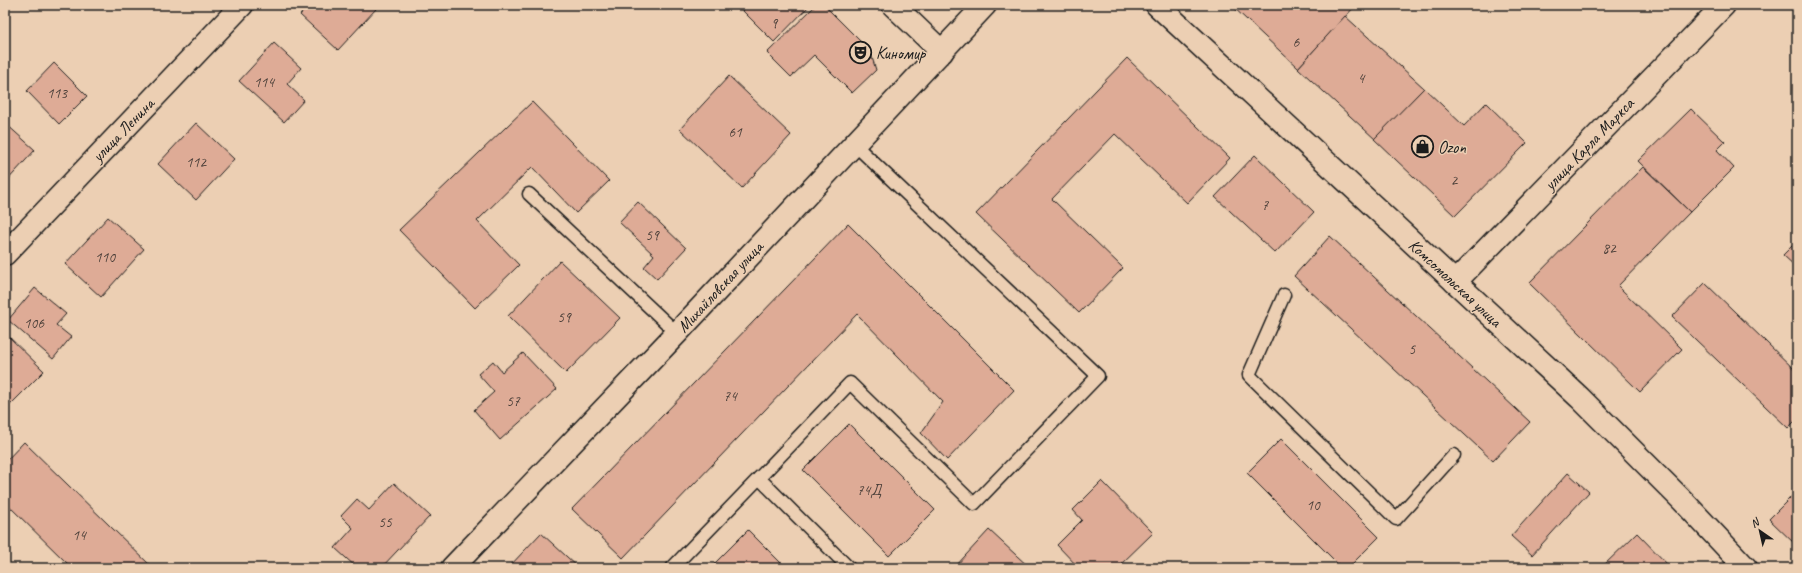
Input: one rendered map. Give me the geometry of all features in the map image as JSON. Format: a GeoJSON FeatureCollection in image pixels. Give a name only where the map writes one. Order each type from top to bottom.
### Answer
{"type":"FeatureCollection","features":[{"type":"Feature","properties":{"kind":"street","name":"улица Ленина"},"geometry":{"type":"LineString","coordinates":[[5,254],[242,5]]}},
{"type":"Feature","properties":{"kind":"street"},"geometry":{"type":"LineString","coordinates":[[893,5],[942,52]]}},
{"type":"Feature","properties":{"kind":"street","name":"Михайловская улица"},"geometry":{"type":"LineString","coordinates":[[452,568],[985,5]]}},
{"type":"Feature","properties":{"kind":"street","name":"Комсомольская улица"},"geometry":{"type":"LineString","coordinates":[[1156,5],[1580,398],[1683,501],[1746,568]]}},
{"type":"Feature","properties":{"kind":"street","name":"улица Карла Маркса"},"geometry":{"type":"LineString","coordinates":[[1455,282],[1724,5]]}},
{"type":"Feature","properties":{"kind":"lane"},"geometry":{"type":"LineString","coordinates":[[672,568],[850,383],[974,504],[1098,376],[854,144]]}},
{"type":"Feature","properties":{"kind":"lane"},"geometry":{"type":"LineString","coordinates":[[529,194],[676,333]]}},
{"type":"Feature","properties":{"kind":"lane"},"geometry":{"type":"LineString","coordinates":[[1284,295],[1249,375],[1396,519],[1454,455]]}},
{"type":"Feature","properties":{"kind":"lane"},"geometry":{"type":"LineString","coordinates":[[760,478],[849,568]]}},
{"type":"Feature","properties":{"kind":"building"},"geometry":{"type":"Polygon","coordinates":[[[309,5],[372,5],[376,9],[338,50],[300,15],[309,5]]]}},
{"type":"Feature","properties":{"kind":"building"},"geometry":{"type":"Polygon","coordinates":[[[737,5],[810,5],[774,42],[737,5]]]}},
{"type":"Feature","properties":{"kind":"building"},"geometry":{"type":"Polygon","coordinates":[[[816,5],[824,5],[870,51],[876,70],[852,93],[814,55],[791,77],[767,53],[816,5]]]}},
{"type":"Feature","properties":{"kind":"building"},"geometry":{"type":"Polygon","coordinates":[[[1231,5],[1356,5],[1298,68],[1231,5]]]}},
{"type":"Feature","properties":{"kind":"building"},"geometry":{"type":"Polygon","coordinates":[[[1345,16],[1424,88],[1376,140],[1298,68],[1345,16]]]}},
{"type":"Feature","properties":{"kind":"building"},"geometry":{"type":"Polygon","coordinates":[[[274,43],[301,68],[287,84],[304,100],[284,122],[239,81],[274,43]]]}},
{"type":"Feature","properties":{"kind":"building"},"geometry":{"type":"Polygon","coordinates":[[[1127,58],[1230,158],[1187,203],[1115,134],[1052,199],[1123,268],[1079,313],[976,214],[1127,58]]]}},
{"type":"Feature","properties":{"kind":"building"},"geometry":{"type":"Polygon","coordinates":[[[54,63],[87,96],[59,124],[27,91],[54,63]]]}},
{"type":"Feature","properties":{"kind":"building"},"geometry":{"type":"Polygon","coordinates":[[[729,76],[791,135],[742,188],[680,129],[729,76]]]}},
{"type":"Feature","properties":{"kind":"building"},"geometry":{"type":"Polygon","coordinates":[[[1424,88],[1464,126],[1486,103],[1527,143],[1455,216],[1374,139],[1424,88]]]}},
{"type":"Feature","properties":{"kind":"building"},"geometry":{"type":"Polygon","coordinates":[[[532,102],[609,181],[576,213],[532,167],[477,221],[519,265],[475,308],[399,230],[532,102]]]}},
{"type":"Feature","properties":{"kind":"building"},"geometry":{"type":"Polygon","coordinates":[[[1691,109],[1725,142],[1717,150],[1734,168],[1690,212],[1638,161],[1691,109]]]}},
{"type":"Feature","properties":{"kind":"building"},"geometry":{"type":"Polygon","coordinates":[[[5,123],[35,150],[5,183],[5,123]]]}},
{"type":"Feature","properties":{"kind":"building"},"geometry":{"type":"Polygon","coordinates":[[[196,123],[234,159],[196,200],[158,164],[196,123]]]}},
{"type":"Feature","properties":{"kind":"building"},"geometry":{"type":"Polygon","coordinates":[[[1255,155],[1314,212],[1275,253],[1215,197],[1255,155]]]}},
{"type":"Feature","properties":{"kind":"building"},"geometry":{"type":"Polygon","coordinates":[[[1643,167],[1690,212],[1618,286],[1682,349],[1640,392],[1529,283],[1643,167]]]}},
{"type":"Feature","properties":{"kind":"building"},"geometry":{"type":"Polygon","coordinates":[[[638,202],[686,248],[657,279],[644,267],[654,255],[619,222],[638,202]]]}},
{"type":"Feature","properties":{"kind":"building"},"geometry":{"type":"Polygon","coordinates":[[[108,217],[144,249],[101,297],[65,264],[108,217]]]}},
{"type":"Feature","properties":{"kind":"building"},"geometry":{"type":"Polygon","coordinates":[[[848,224],[1014,390],[947,460],[921,433],[943,402],[857,314],[623,558],[572,509],[848,224]]]}},
{"type":"Feature","properties":{"kind":"building"},"geometry":{"type":"Polygon","coordinates":[[[1330,236],[1530,422],[1493,461],[1294,276],[1330,236]]]}},
{"type":"Feature","properties":{"kind":"building"},"geometry":{"type":"Polygon","coordinates":[[[1797,241],[1797,268],[1783,255],[1797,241]]]}},
{"type":"Feature","properties":{"kind":"building"},"geometry":{"type":"Polygon","coordinates":[[[560,261],[620,318],[566,373],[508,316],[560,261]]]}},
{"type":"Feature","properties":{"kind":"building"},"geometry":{"type":"Polygon","coordinates":[[[1705,283],[1797,372],[1797,419],[1788,428],[1672,317],[1705,283]]]}},
{"type":"Feature","properties":{"kind":"building"},"geometry":{"type":"Polygon","coordinates":[[[35,288],[66,314],[56,325],[71,337],[53,359],[8,320],[35,288]]]}},
{"type":"Feature","properties":{"kind":"building"},"geometry":{"type":"Polygon","coordinates":[[[5,333],[44,371],[7,408],[5,407],[5,333]]]}},
{"type":"Feature","properties":{"kind":"building"},"geometry":{"type":"Polygon","coordinates":[[[523,353],[557,389],[500,440],[474,410],[494,392],[478,374],[493,361],[502,372],[523,353]]]}},
{"type":"Feature","properties":{"kind":"building"},"geometry":{"type":"Polygon","coordinates":[[[849,424],[935,510],[889,556],[803,470],[849,424]]]}},
{"type":"Feature","properties":{"kind":"building"},"geometry":{"type":"Polygon","coordinates":[[[1281,439],[1379,537],[1348,568],[1342,568],[1247,473],[1281,439]]]}},
{"type":"Feature","properties":{"kind":"building"},"geometry":{"type":"Polygon","coordinates":[[[24,442],[153,568],[72,568],[5,502],[5,462],[24,442]]]}},
{"type":"Feature","properties":{"kind":"building"},"geometry":{"type":"Polygon","coordinates":[[[1568,473],[1589,492],[1532,555],[1511,536],[1568,473]]]}},
{"type":"Feature","properties":{"kind":"building"},"geometry":{"type":"Polygon","coordinates":[[[1102,481],[1153,533],[1117,568],[1079,568],[1057,545],[1082,520],[1073,510],[1102,481]]]}},
{"type":"Feature","properties":{"kind":"building"},"geometry":{"type":"Polygon","coordinates":[[[394,483],[430,516],[381,568],[357,568],[335,548],[353,528],[341,516],[357,499],[369,510],[394,483]]]}},
{"type":"Feature","properties":{"kind":"building"},"geometry":{"type":"Polygon","coordinates":[[[1797,491],[1797,546],[1769,519],[1797,491]]]}},
{"type":"Feature","properties":{"kind":"building"},"geometry":{"type":"Polygon","coordinates":[[[748,530],[786,568],[710,568],[748,530]]]}},
{"type":"Feature","properties":{"kind":"building"},"geometry":{"type":"Polygon","coordinates":[[[989,530],[1030,568],[954,568],[989,530]]]}},
{"type":"Feature","properties":{"kind":"building"},"geometry":{"type":"Polygon","coordinates":[[[541,533],[579,568],[508,568],[541,533]]]}},
{"type":"Feature","properties":{"kind":"building"},"geometry":{"type":"Polygon","coordinates":[[[1637,533],[1671,568],[1601,568],[1637,533]]]}},
{"type":"Feature","properties":{"kind":"place","name":"Киномир"},"geometry":{"type":"Point","coordinates":[860,53]}},
{"type":"Feature","properties":{"kind":"place","name":"Ozon"},"geometry":{"type":"Point","coordinates":[1422,147]}}]}
